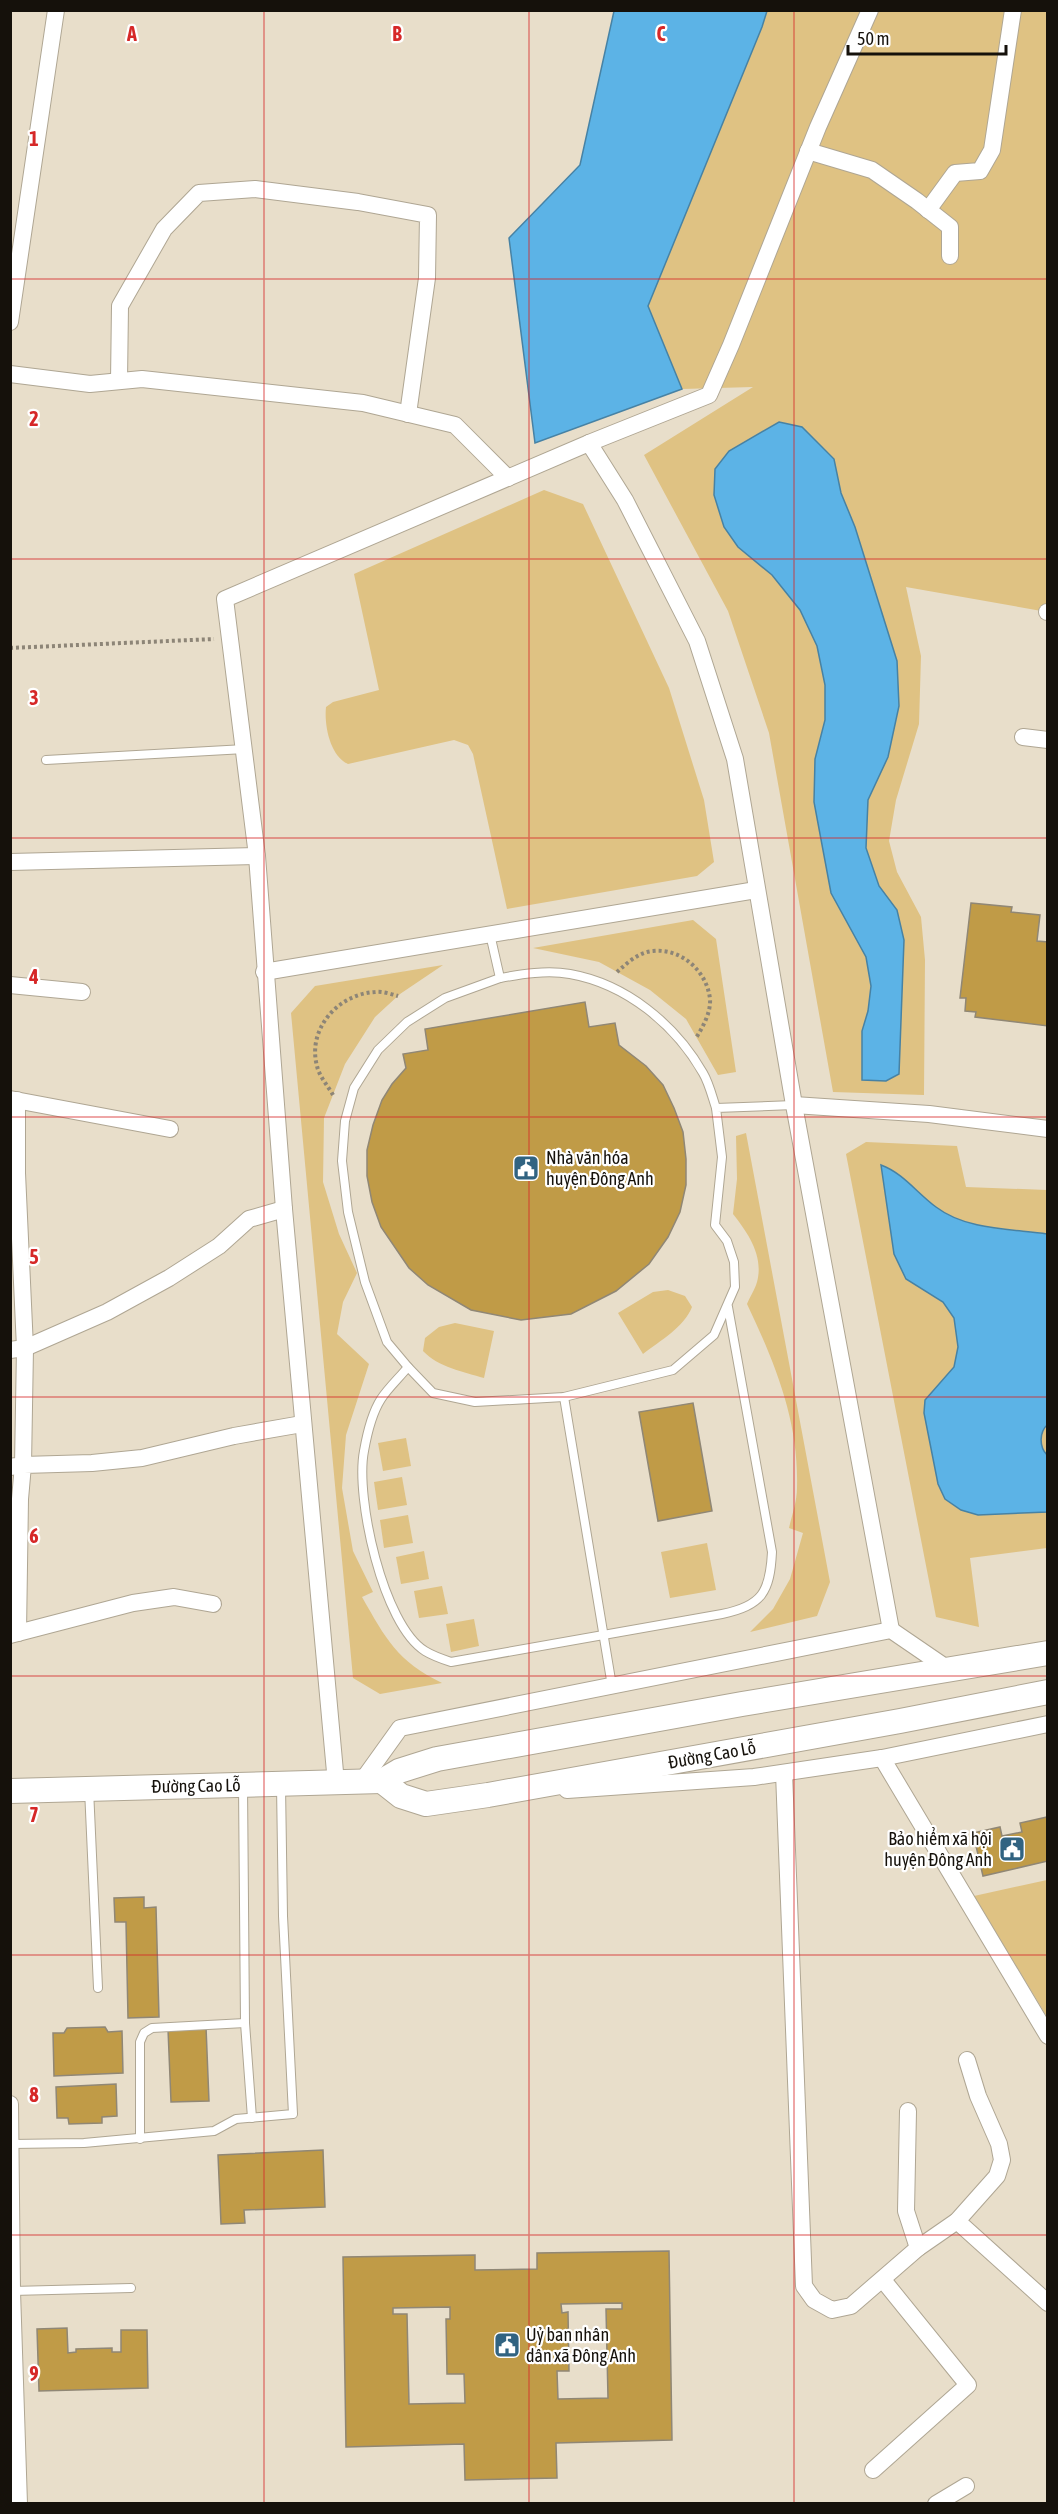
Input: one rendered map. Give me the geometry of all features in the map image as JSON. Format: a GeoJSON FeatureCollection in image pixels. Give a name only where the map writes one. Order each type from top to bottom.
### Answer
{"type":"FeatureCollection","features":[{"type":"Feature","properties":{"kind":"main road","name":"Đường Cao Lỗ"},"geometry":{"type":"LineString","coordinates":[[10,1791],[372,1781],[437,1759],[1047,1653]]}},
{"type":"Feature","properties":{"kind":"main road","name":"Đường Cao Lỗ"},"geometry":{"type":"LineString","coordinates":[[372,1781],[401,1796],[426,1804],[488,1795],[1047,1692]]}},
{"type":"Feature","properties":{"kind":"street"},"geometry":{"type":"LineString","coordinates":[[10,322],[57,10]]}},
{"type":"Feature","properties":{"kind":"street"},"geometry":{"type":"LineString","coordinates":[[336,1783],[302,1424],[264,972],[257,856],[225,600],[589,443],[709,395],[808,151],[870,10]]}},
{"type":"Feature","properties":{"kind":"street"},"geometry":{"type":"LineString","coordinates":[[928,210],[955,173],[980,171],[992,150],[1012,10]]}},
{"type":"Feature","properties":{"kind":"street"},"geometry":{"type":"LineString","coordinates":[[808,151],[872,170],[928,210],[950,227],[950,256]]}},
{"type":"Feature","properties":{"kind":"street"},"geometry":{"type":"LineString","coordinates":[[119,381],[120,306],[164,229],[199,193],[255,189],[358,202],[428,215],[427,278],[408,414]]}},
{"type":"Feature","properties":{"kind":"street"},"geometry":{"type":"LineString","coordinates":[[10,374],[90,384],[142,379],[363,403],[454,425],[508,478]]}},
{"type":"Feature","properties":{"kind":"street"},"geometry":{"type":"LineString","coordinates":[[589,443],[625,500],[697,641],[735,759],[794,1105],[891,1630],[948,1669]]}},
{"type":"Feature","properties":{"kind":"street"},"geometry":{"type":"LineString","coordinates":[[1023,738],[1047,740]]}},
{"type":"Feature","properties":{"kind":"street"},"geometry":{"type":"LineString","coordinates":[[10,862],[257,856]]}},
{"type":"Feature","properties":{"kind":"street"},"geometry":{"type":"LineString","coordinates":[[264,972],[756,890]]}},
{"type":"Feature","properties":{"kind":"street"},"geometry":{"type":"LineString","coordinates":[[10,985],[82,992]]}},
{"type":"Feature","properties":{"kind":"street"},"geometry":{"type":"LineString","coordinates":[[170,1129],[14,1100],[17,1173],[17,1466],[20,1499],[14,1634],[133,1603],[174,1596],[213,1604]]}},
{"type":"Feature","properties":{"kind":"street"},"geometry":{"type":"LineString","coordinates":[[794,1105],[929,1114],[1047,1129]]}},
{"type":"Feature","properties":{"kind":"street"},"geometry":{"type":"LineString","coordinates":[[18,1349],[107,1312],[170,1278],[209,1252],[249,1220],[284,1209]]}},
{"type":"Feature","properties":{"kind":"street"},"geometry":{"type":"LineString","coordinates":[[17,1466],[142,1458],[234,1436],[302,1424]]}},
{"type":"Feature","properties":{"kind":"street"},"geometry":{"type":"LineString","coordinates":[[372,1781],[400,1728],[891,1630]]}},
{"type":"Feature","properties":{"kind":"street"},"geometry":{"type":"LineString","coordinates":[[986,1704],[993,1735]]}},
{"type":"Feature","properties":{"kind":"street"},"geometry":{"type":"LineString","coordinates":[[488,1795],[660,1785],[784,1773],[882,1758],[1047,1724]]}},
{"type":"Feature","properties":{"kind":"street"},"geometry":{"type":"LineString","coordinates":[[882,1758],[1047,2036]]}},
{"type":"Feature","properties":{"kind":"street"},"geometry":{"type":"LineString","coordinates":[[784,1773],[804,2286],[814,2300],[832,2310],[851,2306],[918,2248],[957,2221],[997,2176],[1002,2160],[999,2144],[978,2096],[967,2060]]}},
{"type":"Feature","properties":{"kind":"street"},"geometry":{"type":"LineString","coordinates":[[10,2104],[12,2355],[19,2504]]}},
{"type":"Feature","properties":{"kind":"street"},"geometry":{"type":"LineString","coordinates":[[908,2111],[906,2211],[918,2248]]}},
{"type":"Feature","properties":{"kind":"street"},"geometry":{"type":"LineString","coordinates":[[957,2221],[1047,2303]]}},
{"type":"Feature","properties":{"kind":"street"},"geometry":{"type":"LineString","coordinates":[[873,2470],[969,2385],[883,2280]]}},
{"type":"Feature","properties":{"kind":"street"},"geometry":{"type":"LineString","coordinates":[[936,2504],[966,2486]]}},
{"type":"Feature","properties":{"kind":"lane"},"geometry":{"type":"LineString","coordinates":[[46,760],[245,749]]}},
{"type":"Feature","properties":{"kind":"lane"},"geometry":{"type":"LineString","coordinates":[[490,934],[500,978]]}},
{"type":"Feature","properties":{"kind":"lane"},"geometry":{"type":"LineString","coordinates":[[525,974],[568,974],[594,981],[640,1002],[680,1039],[704,1074],[716,1108],[722,1157],[715,1225],[727,1241],[734,1262],[735,1287],[714,1335],[673,1370],[564,1397],[475,1402],[433,1393],[387,1342],[365,1282],[348,1212],[342,1161],[345,1121],[354,1088],[378,1050],[407,1022],[445,998],[500,978],[525,974]]}},
{"type":"Feature","properties":{"kind":"lane"},"geometry":{"type":"LineString","coordinates":[[716,1108],[794,1105]]}},
{"type":"Feature","properties":{"kind":"lane"},"geometry":{"type":"LineString","coordinates":[[408,1367],[381,1399],[364,1452],[361,1481],[364,1507],[380,1574],[391,1606],[404,1628],[424,1651],[451,1662],[742,1610],[757,1602],[769,1582],[772,1552],[728,1306]]}},
{"type":"Feature","properties":{"kind":"lane"},"geometry":{"type":"LineString","coordinates":[[564,1397],[612,1686]]}},
{"type":"Feature","properties":{"kind":"lane"},"geometry":{"type":"LineString","coordinates":[[243,1785],[245,2023],[252,2118]]}},
{"type":"Feature","properties":{"kind":"lane"},"geometry":{"type":"LineString","coordinates":[[11,2144],[84,2143],[140,2139],[214,2131],[236,2119],[293,2114],[283,1916],[281,1785]]}},
{"type":"Feature","properties":{"kind":"lane"},"geometry":{"type":"LineString","coordinates":[[89,1789],[98,1988]]}},
{"type":"Feature","properties":{"kind":"lane"},"geometry":{"type":"LineString","coordinates":[[140,2139],[140,2042],[144,2033],[152,2028],[245,2023]]}},
{"type":"Feature","properties":{"kind":"lane"},"geometry":{"type":"LineString","coordinates":[[12,2291],[132,2288]]}},
{"type":"Feature","properties":{"kind":"path"},"geometry":{"type":"LineString","coordinates":[[10,648],[231,638]]}},
{"type":"Feature","properties":{"kind":"path"},"geometry":{"type":"LineString","coordinates":[[617,972],[630,960],[651,951],[673,952],[691,962],[705,980],[710,1001],[704,1025],[696,1038]]}},
{"type":"Feature","properties":{"kind":"path"},"geometry":{"type":"LineString","coordinates":[[333,1095],[317,1067],[316,1038],[330,1012],[349,997],[376,992],[398,996]]}},
{"type":"Feature","properties":{"kind":"shaded area"},"geometry":{"type":"Polygon","coordinates":[[[767,11],[1047,11],[1047,612],[906,587],[921,656],[919,724],[896,800],[889,841],[897,872],[921,917],[925,960],[924,1095],[833,1092],[769,733],[728,611],[644,455],[753,387],[682,389],[648,306],[767,11]]]}},
{"type":"Feature","properties":{"kind":"shaded area"},"geometry":{"type":"Polygon","coordinates":[[[544,490],[583,504],[669,688],[704,800],[714,862],[697,876],[507,909],[473,754],[468,745],[454,740],[348,764],[342,760],[333,747],[326,722],[326,707],[333,702],[379,690],[354,574],[544,490]]]}},
{"type":"Feature","properties":{"kind":"shaded area"},"geometry":{"type":"Polygon","coordinates":[[[693,920],[716,939],[736,1072],[718,1075],[686,1019],[650,990],[599,962],[533,948],[693,920]]]}},
{"type":"Feature","properties":{"kind":"shaded area"},"geometry":{"type":"Polygon","coordinates":[[[443,965],[400,994],[375,1017],[345,1064],[324,1118],[323,1182],[339,1234],[357,1273],[343,1302],[337,1334],[369,1364],[346,1435],[342,1488],[353,1551],[373,1592],[362,1597],[394,1648],[414,1666],[442,1683],[380,1694],[353,1678],[291,1013],[315,986],[443,965]]]}},
{"type":"Feature","properties":{"kind":"shaded area"},"geometry":{"type":"Polygon","coordinates":[[[746,1133],[830,1582],[817,1616],[750,1632],[773,1609],[790,1579],[803,1533],[789,1528],[797,1488],[797,1463],[789,1416],[776,1370],[747,1304],[757,1282],[758,1263],[749,1237],[733,1214],[737,1179],[736,1136],[746,1133]]]}},
{"type":"Feature","properties":{"kind":"shaded area"},"geometry":{"type":"Polygon","coordinates":[[[866,1142],[957,1146],[966,1187],[1047,1190],[1047,1548],[970,1558],[979,1627],[936,1617],[846,1154],[866,1142]]]}},
{"type":"Feature","properties":{"kind":"shaded area"},"geometry":{"type":"Polygon","coordinates":[[[668,1290],[685,1296],[692,1307],[677,1327],[643,1354],[618,1313],[653,1292],[668,1290]]]}},
{"type":"Feature","properties":{"kind":"shaded area"},"geometry":{"type":"Polygon","coordinates":[[[455,1323],[494,1331],[484,1378],[444,1365],[423,1351],[425,1338],[439,1327],[455,1323]]]}},
{"type":"Feature","properties":{"kind":"shaded area"},"geometry":{"type":"Polygon","coordinates":[[[406,1438],[411,1466],[383,1471],[378,1443],[406,1438]]]}},
{"type":"Feature","properties":{"kind":"shaded area"},"geometry":{"type":"Polygon","coordinates":[[[402,1477],[407,1505],[378,1510],[374,1482],[402,1477]]]}},
{"type":"Feature","properties":{"kind":"shaded area"},"geometry":{"type":"Polygon","coordinates":[[[408,1515],[413,1543],[384,1548],[380,1520],[408,1515]]]}},
{"type":"Feature","properties":{"kind":"shaded area"},"geometry":{"type":"Polygon","coordinates":[[[707,1543],[716,1590],[670,1598],[661,1552],[707,1543]]]}},
{"type":"Feature","properties":{"kind":"shaded area"},"geometry":{"type":"Polygon","coordinates":[[[424,1551],[429,1579],[401,1584],[396,1557],[424,1551]]]}},
{"type":"Feature","properties":{"kind":"shaded area"},"geometry":{"type":"Polygon","coordinates":[[[442,1586],[448,1614],[419,1618],[414,1591],[442,1586]]]}},
{"type":"Feature","properties":{"kind":"shaded area"},"geometry":{"type":"Polygon","coordinates":[[[474,1619],[479,1646],[451,1652],[446,1624],[474,1619]]]}},
{"type":"Feature","properties":{"kind":"shaded area"},"geometry":{"type":"Polygon","coordinates":[[[1047,1880],[1047,2017],[974,1896],[1047,1880]]]}},
{"type":"Feature","properties":{"kind":"water"},"geometry":{"type":"Polygon","coordinates":[[[614,11],[767,11],[648,306],[682,389],[535,443],[509,238],[580,165],[614,11]]]}},
{"type":"Feature","properties":{"kind":"water"},"geometry":{"type":"Polygon","coordinates":[[[779,422],[802,427],[834,459],[841,493],[855,527],[897,661],[899,706],[888,757],[868,800],[866,848],[879,886],[897,910],[904,940],[899,1074],[886,1081],[862,1080],[862,1031],[868,1011],[871,986],[866,957],[831,893],[814,802],[815,759],[825,720],[825,685],[817,646],[800,610],[772,575],[738,547],[724,527],[714,495],[715,469],[729,451],[779,422]]]}},
{"type":"Feature","properties":{"kind":"water"},"geometry":{"type":"Polygon","coordinates":[[[881,1165],[903,1178],[948,1215],[989,1227],[1047,1234],[1048,1424],[1041,1440],[1047,1455],[1047,1512],[978,1515],[961,1510],[945,1499],[938,1484],[924,1413],[925,1400],[954,1367],[958,1347],[954,1318],[943,1302],[906,1279],[894,1254],[881,1165]]]}},
{"type":"Feature","properties":{"kind":"building"},"geometry":{"type":"Polygon","coordinates":[[[971,903],[1012,907],[1011,912],[1040,915],[1037,941],[1048,942],[1048,1026],[975,1017],[976,1012],[965,1011],[966,998],[960,998],[971,903]]]}},
{"type":"Feature","properties":{"kind":"building","name":"Nhà văn hóa huyện Đông Anh"},"geometry":{"type":"Polygon","coordinates":[[[585,1002],[589,1027],[615,1023],[619,1045],[646,1066],[663,1085],[674,1108],[683,1132],[686,1159],[686,1185],[680,1212],[668,1237],[649,1264],[616,1291],[571,1314],[521,1320],[471,1310],[428,1285],[409,1268],[381,1227],[372,1202],[367,1176],[367,1150],[382,1100],[406,1068],[403,1054],[428,1050],[425,1029],[585,1002]]]}},
{"type":"Feature","properties":{"kind":"building"},"geometry":{"type":"Polygon","coordinates":[[[693,1403],[712,1511],[658,1521],[639,1412],[693,1403]]]}},
{"type":"Feature","properties":{"kind":"building","name":"Bảo hiểm xã hội huyện Đông Anh"},"geometry":{"type":"Polygon","coordinates":[[[1047,1817],[1048,1861],[983,1876],[973,1833],[1000,1827],[1002,1836],[1022,1832],[1020,1823],[1047,1817]]]}},
{"type":"Feature","properties":{"kind":"building"},"geometry":{"type":"Polygon","coordinates":[[[144,1897],[144,1908],[156,1907],[159,2017],[128,2018],[126,1922],[115,1922],[114,1898],[144,1897]]]}},
{"type":"Feature","properties":{"kind":"building"},"geometry":{"type":"Polygon","coordinates":[[[105,2027],[108,2032],[122,2031],[123,2073],[54,2076],[53,2033],[64,2033],[67,2028],[105,2027]]]}},
{"type":"Feature","properties":{"kind":"building"},"geometry":{"type":"Polygon","coordinates":[[[206,2027],[209,2101],[171,2102],[168,2029],[206,2027]]]}},
{"type":"Feature","properties":{"kind":"building"},"geometry":{"type":"Polygon","coordinates":[[[116,2084],[117,2116],[102,2117],[102,2123],[69,2124],[68,2118],[57,2118],[56,2087],[116,2084]]]}},
{"type":"Feature","properties":{"kind":"building"},"geometry":{"type":"Polygon","coordinates":[[[323,2150],[325,2207],[244,2210],[245,2223],[221,2224],[218,2155],[323,2150]]]}},
{"type":"Feature","properties":{"kind":"building","name":"Uỷ ban nhân dân xã Đông Anh"},"geometry":{"type":"Polygon","coordinates":[[[669,2251],[672,2440],[556,2443],[557,2478],[465,2480],[464,2444],[346,2447],[343,2257],[475,2255],[475,2270],[537,2269],[537,2253],[669,2251]],[[622,2303],[561,2304],[562,2313],[568,2312],[569,2371],[557,2371],[558,2399],[608,2398],[606,2309],[622,2309],[622,2303]],[[450,2307],[393,2308],[393,2314],[407,2314],[409,2404],[465,2403],[464,2374],[447,2374],[446,2319],[450,2319],[450,2307]]]}},
{"type":"Feature","properties":{"kind":"building"},"geometry":{"type":"Polygon","coordinates":[[[67,2328],[68,2353],[76,2352],[76,2349],[112,2348],[112,2352],[121,2352],[121,2330],[147,2330],[148,2388],[39,2391],[37,2329],[67,2328]]]}},
{"type":"Feature","properties":{"kind":"place","name":"Nhà văn hóa huyện Đông Anh"},"geometry":{"type":"Point","coordinates":[526,1168]}},
{"type":"Feature","properties":{"kind":"place","name":"Bảo hiểm xã hội huyện Đông Anh"},"geometry":{"type":"Point","coordinates":[1012,1849]}},
{"type":"Feature","properties":{"kind":"place","name":"Uỷ ban nhân dân xã Đông Anh"},"geometry":{"type":"Point","coordinates":[507,2345]}}]}
